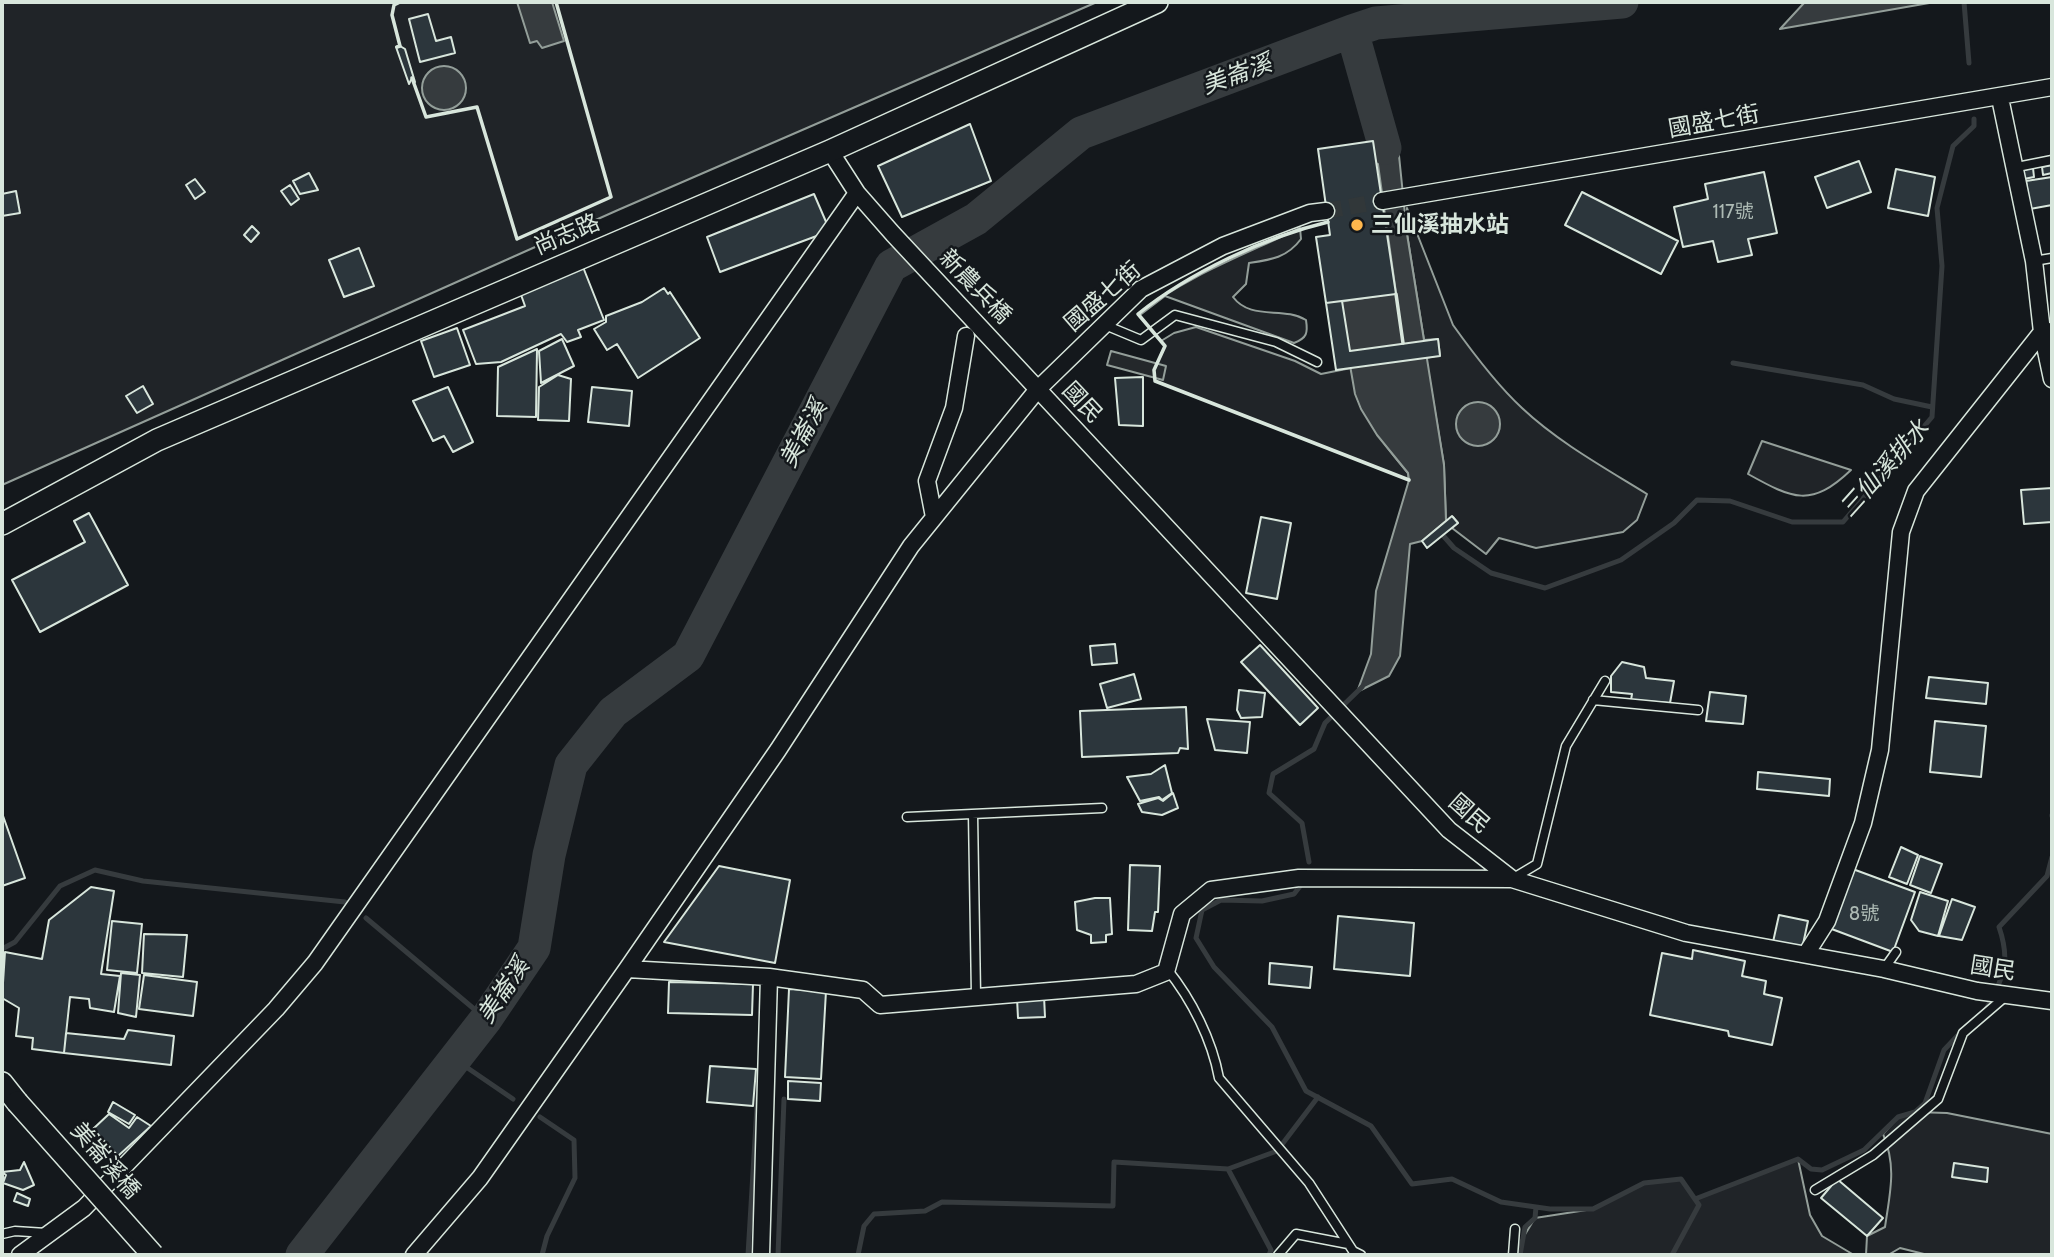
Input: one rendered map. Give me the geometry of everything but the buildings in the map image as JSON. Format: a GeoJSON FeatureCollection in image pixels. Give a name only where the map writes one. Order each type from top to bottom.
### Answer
{"type":"FeatureCollection","features":[{"type":"Feature","properties":{"kind":"street","name":"尚志路"},"geometry":{"type":"LineString","coordinates":[[2,524],[157,440],[830,150],[1157,2]]}},
{"type":"Feature","properties":{"kind":"street","name":"國盛七街"},"geometry":{"type":"LineString","coordinates":[[1382,201],[2000,98],[2052,87]]}},
{"type":"Feature","properties":{"kind":"street"},"geometry":{"type":"LineString","coordinates":[[2000,98],[2012,169],[2047,331],[2052,379]]}},
{"type":"Feature","properties":{"kind":"street","name":"新農兵橋"},"geometry":{"type":"LineString","coordinates":[[830,150],[857,193],[1024,371]]}},
{"type":"Feature","properties":{"kind":"street"},"geometry":{"type":"LineString","coordinates":[[20,1255],[46,1233],[84,1208],[276,1009],[315,963],[857,193]]}},
{"type":"Feature","properties":{"kind":"street","name":"國盛七街"},"geometry":{"type":"LineString","coordinates":[[414,1255],[480,1178],[627,969],[778,750],[911,546],[1038,389],[1141,289],[1186,263],[1310,213],[1326,211]]}},
{"type":"Feature","properties":{"kind":"street"},"geometry":{"type":"LineString","coordinates":[[1806,954],[1827,920],[1863,823],[1880,750],[1901,532],[1916,491],[2047,331]]}},
{"type":"Feature","properties":{"kind":"street"},"geometry":{"type":"LineString","coordinates":[[934,517],[927,481],[954,408],[966,336]]}},
{"type":"Feature","properties":{"kind":"street","name":"國民"},"geometry":{"type":"LineString","coordinates":[[1024,371],[1449,830],[1512,879],[1686,933],[1884,969],[1977,991],[2052,1001]]}},
{"type":"Feature","properties":{"kind":"street"},"geometry":{"type":"LineString","coordinates":[[627,969],[769,977],[863,990],[880,1004],[976,995],[1056,993],[1151,980],[1167,968],[1182,914],[1211,890],[1299,878],[1512,879]]}},
{"type":"Feature","properties":{"kind":"street"},"geometry":{"type":"LineString","coordinates":[[761,1255],[769,977]]}},
{"type":"Feature","properties":{"kind":"street","name":"美崙溪橋"},"geometry":{"type":"LineString","coordinates":[[2,1083],[153,1255]]}},
{"type":"Feature","properties":{"kind":"lane"},"geometry":{"type":"LineString","coordinates":[[2012,169],[2052,160]]}},
{"type":"Feature","properties":{"kind":"lane"},"geometry":{"type":"LineString","coordinates":[[2034,261],[2052,258]]}},
{"type":"Feature","properties":{"kind":"lane"},"geometry":{"type":"LineString","coordinates":[[1102,324],[1141,340],[1175,315],[1276,342],[1317,362]]}},
{"type":"Feature","properties":{"kind":"lane"},"geometry":{"type":"LineString","coordinates":[[1512,879],[1537,864],[1566,746],[1605,681]]}},
{"type":"Feature","properties":{"kind":"lane"},"geometry":{"type":"LineString","coordinates":[[1593,700],[1698,710]]}},
{"type":"Feature","properties":{"kind":"lane"},"geometry":{"type":"LineString","coordinates":[[907,817],[1102,808]]}},
{"type":"Feature","properties":{"kind":"lane"},"geometry":{"type":"LineString","coordinates":[[973,814],[976,995]]}},
{"type":"Feature","properties":{"kind":"lane"},"geometry":{"type":"LineString","coordinates":[[1884,969],[1896,952]]}},
{"type":"Feature","properties":{"kind":"lane"},"geometry":{"type":"LineString","coordinates":[[1167,968],[1206,1035],[1215,1057],[1219,1078],[1309,1182],[1348,1244],[1361,1255]]}},
{"type":"Feature","properties":{"kind":"lane"},"geometry":{"type":"LineString","coordinates":[[1815,1190],[1874,1155],[1938,1099],[1963,1034],[2007,994]]}},
{"type":"Feature","properties":{"kind":"lane"},"geometry":{"type":"LineString","coordinates":[[1513,1255],[1515,1229]]}},
{"type":"Feature","properties":{"kind":"lane"},"geometry":{"type":"LineString","coordinates":[[2,1234],[15,1230],[46,1233]]}},
{"type":"Feature","properties":{"kind":"lane"},"geometry":{"type":"LineString","coordinates":[[1278,1255],[1296,1234],[1348,1244]]}},
{"type":"Feature","properties":{"kind":"shaded area"},"geometry":{"type":"Polygon","coordinates":[[[2,2],[1097,2],[618,210],[2,485],[2,2]]]}},
{"type":"Feature","properties":{"kind":"shaded area"},"geometry":{"type":"Polygon","coordinates":[[[517,2],[552,2],[564,41],[542,48],[537,41],[530,43],[517,2]]]}},
{"type":"Feature","properties":{"kind":"shaded area"},"geometry":{"type":"Polygon","coordinates":[[[1935,2],[1780,29],[1804,3],[1935,2]]]}},
{"type":"Feature","properties":{"kind":"shaded area"},"geometry":{"type":"Polygon","coordinates":[[[444,66],[460,72],[466,88],[460,104],[444,110],[428,104],[422,88],[428,72],[444,66]]]}},
{"type":"Feature","properties":{"kind":"shaded area"},"geometry":{"type":"Polygon","coordinates":[[[1374,136],[1397,136],[1407,234],[1444,465],[1446,521],[1422,541],[1410,544],[1400,656],[1389,676],[1357,692],[1371,654],[1376,591],[1409,480],[1408,473],[1377,435],[1355,394],[1339,302],[1396,293],[1374,136]]]}},
{"type":"Feature","properties":{"kind":"shaded area"},"geometry":{"type":"Polygon","coordinates":[[[1407,208],[1453,325],[1494,379],[1522,408],[1551,432],[1647,494],[1637,520],[1623,532],[1536,548],[1499,538],[1486,554],[1452,528],[1458,523],[1453,517],[1446,521],[1444,465],[1426,358],[1440,355],[1438,339],[1424,340],[1407,234],[1407,208]]]}},
{"type":"Feature","properties":{"kind":"shaded area"},"geometry":{"type":"Polygon","coordinates":[[[1300,228],[1301,239],[1290,250],[1271,259],[1249,263],[1246,284],[1233,297],[1249,309],[1287,314],[1306,320],[1306,335],[1302,339],[1294,343],[1165,296],[1138,314],[1157,300],[1196,277],[1300,228]]]}},
{"type":"Feature","properties":{"kind":"shaded area"},"geometry":{"type":"Polygon","coordinates":[[[1196,327],[1295,361],[1321,374],[1351,368],[1365,412],[1380,437],[1408,473],[1409,480],[1155,381],[1154,370],[1165,346],[1161,341],[1174,333],[1196,327]]]}},
{"type":"Feature","properties":{"kind":"shaded area"},"geometry":{"type":"Polygon","coordinates":[[[1111,351],[1166,366],[1163,380],[1107,365],[1111,351]]]}},
{"type":"Feature","properties":{"kind":"shaded area"},"geometry":{"type":"Polygon","coordinates":[[[1478,402],[1494,408],[1500,424],[1494,440],[1478,446],[1462,440],[1456,424],[1462,408],[1478,402]]]}},
{"type":"Feature","properties":{"kind":"shaded area"},"geometry":{"type":"Polygon","coordinates":[[[1762,441],[1851,470],[1837,482],[1813,495],[1790,494],[1748,474],[1762,441]]]}},
{"type":"Feature","properties":{"kind":"shaded area"},"geometry":{"type":"Polygon","coordinates":[[[1915,1112],[1947,1113],[2052,1134],[2052,1255],[1928,1255],[1900,1248],[1888,1255],[1866,1255],[1867,1236],[1885,1227],[1889,1202],[1891,1169],[1883,1134],[1898,1117],[1915,1112]]]}},
{"type":"Feature","properties":{"kind":"shaded area"},"geometry":{"type":"Polygon","coordinates":[[[1798,1159],[1810,1215],[1822,1236],[1854,1255],[1520,1255],[1521,1241],[1535,1218],[1593,1209],[1644,1183],[1681,1179],[1695,1199],[1798,1159]]]}},
{"type":"Feature","properties":{"kind":"waterway","name":"美崙溪"},"geometry":{"type":"LineString","coordinates":[[302,1255],[486,1019],[534,948],[549,855],[571,765],[613,712],[688,656],[891,266],[976,219],[1081,133],[1352,31],[1376,23],[1622,2]]}},
{"type":"Feature","properties":{"kind":"waterway","name":"三仙溪排水"},"geometry":{"type":"LineString","coordinates":[[1964,2],[1969,63]]}},
{"type":"Feature","properties":{"kind":"waterway","name":"三仙溪排水"},"geometry":{"type":"LineString","coordinates":[[1352,31],[1385,148]]}},
{"type":"Feature","properties":{"kind":"waterway","name":"三仙溪排水"},"geometry":{"type":"LineString","coordinates":[[1440,532],[1454,548],[1491,573],[1545,588],[1621,560],[1674,523],[1697,500],[1730,501],[1792,522],[1843,522],[1932,417],[1942,266],[1937,208],[1953,146],[1974,126],[1974,119]]}},
{"type":"Feature","properties":{"kind":"waterway"},"geometry":{"type":"LineString","coordinates":[[1733,363],[1863,385],[1894,399],[1932,407]]}},
{"type":"Feature","properties":{"kind":"waterway","name":"三仙溪排水"},"geometry":{"type":"LineString","coordinates":[[1309,862],[1302,823],[1269,793],[1273,774],[1314,749],[1325,723],[1362,687]]}},
{"type":"Feature","properties":{"kind":"waterway"},"geometry":{"type":"LineString","coordinates":[[1984,1013],[1996,991],[2005,962],[1999,927],[2047,876],[2052,857]]}},
{"type":"Feature","properties":{"kind":"waterway"},"geometry":{"type":"LineString","coordinates":[[2,949],[15,942],[60,886],[95,870],[143,881],[345,902]]}},
{"type":"Feature","properties":{"kind":"waterway","name":"三仙溪排水"},"geometry":{"type":"LineString","coordinates":[[1301,885],[1294,894],[1262,901],[1221,900],[1202,910],[1196,938],[1214,967],[1272,1027],[1306,1091],[1371,1126],[1412,1184],[1452,1179],[1501,1202],[1550,1209],[1593,1209],[1644,1183],[1681,1179],[1699,1205],[1672,1255]]}},
{"type":"Feature","properties":{"kind":"waterway"},"geometry":{"type":"LineString","coordinates":[[366,918],[486,1019]]}},
{"type":"Feature","properties":{"kind":"waterway"},"geometry":{"type":"LineString","coordinates":[[1695,1199],[1798,1159],[1811,1169],[1822,1170],[1864,1150],[1898,1117],[1915,1112],[1925,1103],[1944,1050],[1961,1032]]}},
{"type":"Feature","properties":{"kind":"waterway"},"geometry":{"type":"LineString","coordinates":[[453,1058],[513,1099]]}},
{"type":"Feature","properties":{"kind":"waterway"},"geometry":{"type":"LineString","coordinates":[[748,1255],[759,1073]]}},
{"type":"Feature","properties":{"kind":"waterway"},"geometry":{"type":"LineString","coordinates":[[858,1255],[864,1226],[874,1214],[925,1211],[942,1202],[1113,1206],[1114,1162],[1228,1169],[1277,1151],[1318,1097]]}},
{"type":"Feature","properties":{"kind":"waterway"},"geometry":{"type":"LineString","coordinates":[[778,1255],[784,1099]]}},
{"type":"Feature","properties":{"kind":"waterway"},"geometry":{"type":"LineString","coordinates":[[540,1117],[574,1140],[575,1178],[547,1236],[542,1255]]}},
{"type":"Feature","properties":{"kind":"waterway"},"geometry":{"type":"LineString","coordinates":[[1228,1169],[1271,1250],[1269,1255]]}},
{"type":"Feature","properties":{"kind":"waterway"},"geometry":{"type":"LineString","coordinates":[[1520,1255],[1525,1227],[1535,1218],[1536,1207]]}},
{"type":"Feature","properties":{"kind":"tunnel"},"geometry":{"type":"LineString","coordinates":[[1326,211],[1382,201]]}},
{"type":"Feature","properties":{"kind":"wall"},"geometry":{"type":"LineString","coordinates":[[397,47],[400,46],[392,15],[394,5],[400,2]]}},
{"type":"Feature","properties":{"kind":"wall"},"geometry":{"type":"LineString","coordinates":[[412,78],[426,117],[477,107],[517,239],[611,197],[556,2]]}},
{"type":"Feature","properties":{"kind":"wall"},"geometry":{"type":"LineString","coordinates":[[1328,222],[1279,237],[1229,258],[1180,284],[1138,314],[1165,346],[1154,370],[1155,381],[1409,480]]}},
{"type":"Feature","properties":{"kind":"wall"},"geometry":{"type":"LineString","coordinates":[[1396,294],[1403,343]]}},
{"type":"Feature","properties":{"kind":"place","name":"三仙溪抽水站"},"geometry":{"type":"Point","coordinates":[1357,225]}}]}
